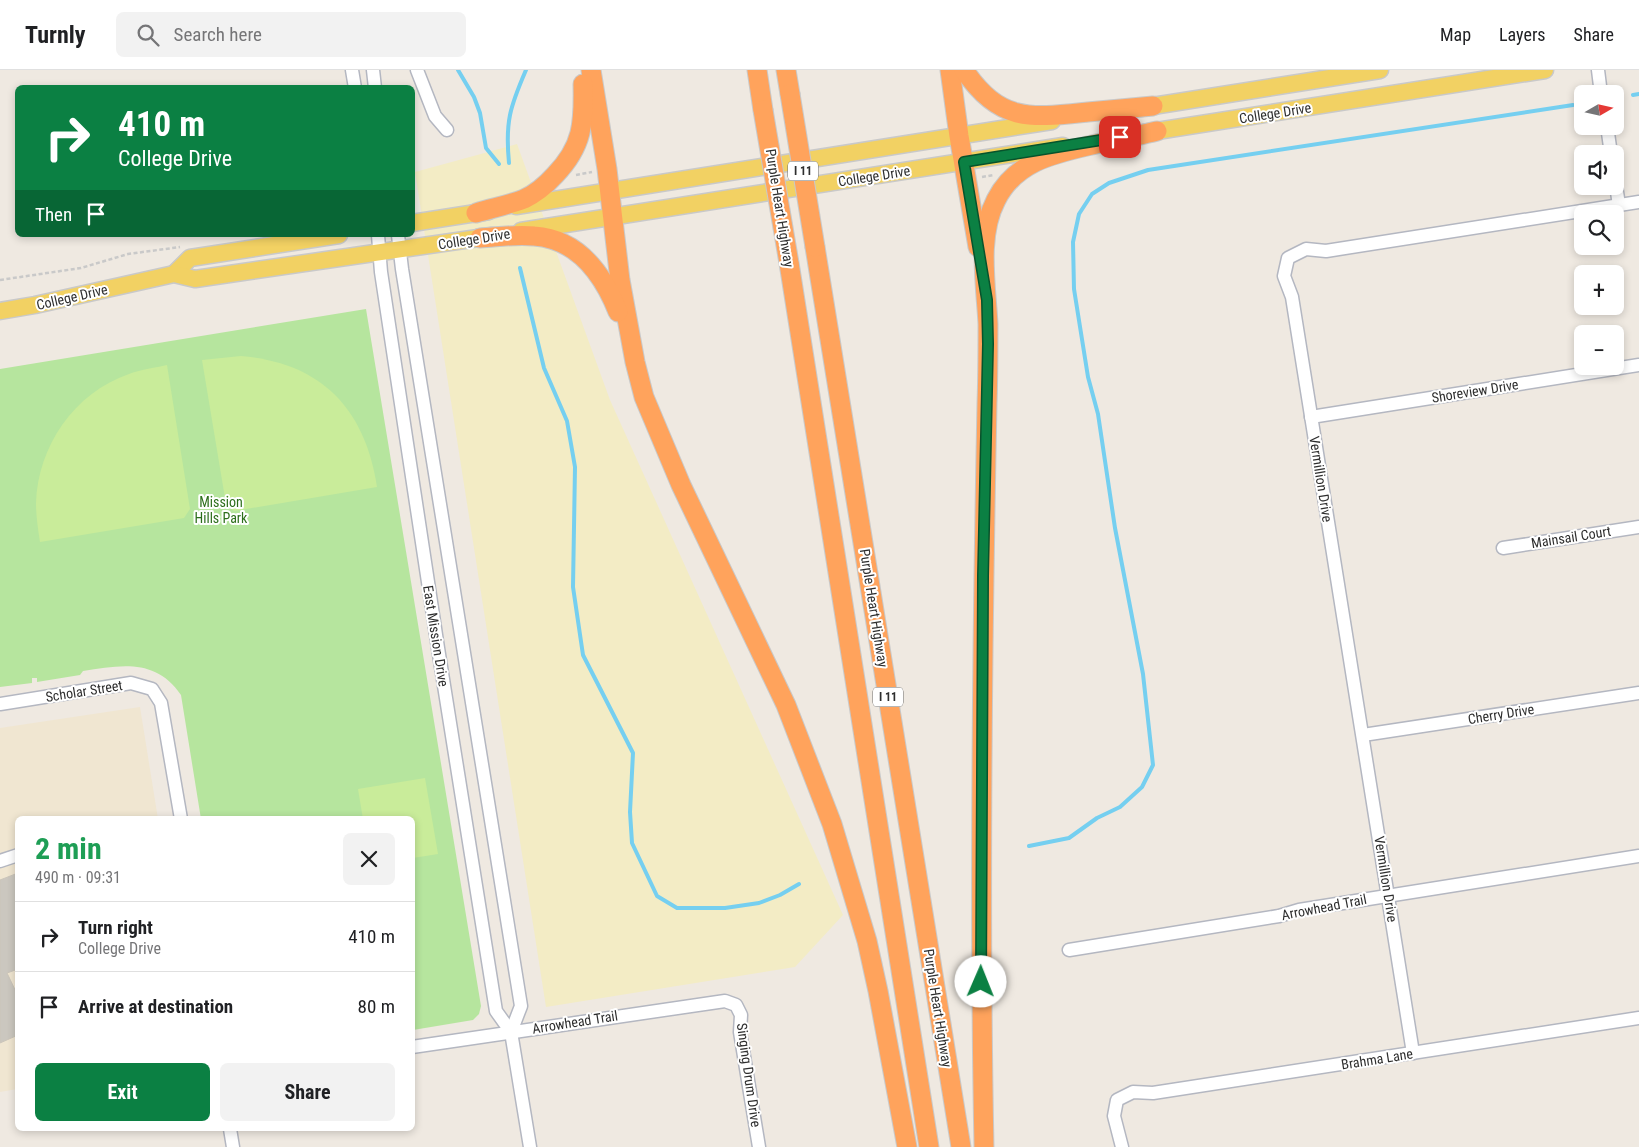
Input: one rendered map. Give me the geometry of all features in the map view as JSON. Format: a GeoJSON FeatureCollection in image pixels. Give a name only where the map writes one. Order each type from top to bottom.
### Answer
{"type":"FeatureCollection","features":[{"type":"Feature","properties":{"kind":"highway"},"geometry":{"type":"LineString","coordinates":[[476,213],[525,198],[542,189],[568,161],[577,147],[583,119],[582,70]]}},
{"type":"Feature","properties":{"kind":"highway"},"geometry":{"type":"LineString","coordinates":[[591,70],[613,216],[614,243],[635,362],[644,397],[658,434],[786,705],[832,824],[862,924],[878,991],[907,1147]]}},
{"type":"Feature","properties":{"kind":"highway","name":"Purple Heart Highway"},"geometry":{"type":"LineString","coordinates":[[757,70],[929,1147]]}},
{"type":"Feature","properties":{"kind":"highway","name":"Purple Heart Highway"},"geometry":{"type":"LineString","coordinates":[[786,70],[961,1147]]}},
{"type":"Feature","properties":{"kind":"highway"},"geometry":{"type":"LineString","coordinates":[[950,70],[959,136],[987,300]]}},
{"type":"Feature","properties":{"kind":"highway"},"geometry":{"type":"LineString","coordinates":[[964,70],[973,84],[985,96],[1010,111],[1024,116],[1048,117],[1154,106]]}},
{"type":"Feature","properties":{"kind":"highway"},"geometry":{"type":"LineString","coordinates":[[984,1147],[981,982],[983,576],[988,344],[987,226],[996,200],[1014,178],[1035,162],[1052,154],[1157,131]]}},
{"type":"Feature","properties":{"kind":"highway"},"geometry":{"type":"LineString","coordinates":[[480,238],[535,236],[562,244],[584,258],[607,286],[635,362]]}},
{"type":"Feature","properties":{"kind":"main road","name":"College Drive"},"geometry":{"type":"LineString","coordinates":[[415,223],[1380,70]]}},
{"type":"Feature","properties":{"kind":"main road","name":"College Drive"},"geometry":{"type":"LineString","coordinates":[[0,311],[174,274],[195,279],[379,254],[399,243],[480,238],[1546,70]]}},
{"type":"Feature","properties":{"kind":"main road","name":"College Drive"},"geometry":{"type":"LineString","coordinates":[[174,274],[190,258],[326,237]]}},
{"type":"Feature","properties":{"kind":"street"},"geometry":{"type":"LineString","coordinates":[[352,70],[354,85]]}},
{"type":"Feature","properties":{"kind":"street"},"geometry":{"type":"LineString","coordinates":[[373,70],[375,85]]}},
{"type":"Feature","properties":{"kind":"street"},"geometry":{"type":"LineString","coordinates":[[417,70],[435,116],[447,130]]}},
{"type":"Feature","properties":{"kind":"street"},"geometry":{"type":"LineString","coordinates":[[1598,70],[1600,85]]}},
{"type":"Feature","properties":{"kind":"street"},"geometry":{"type":"LineString","coordinates":[[1617,195],[1619,205]]}},
{"type":"Feature","properties":{"kind":"street","name":"Vermillion Drive"},"geometry":{"type":"LineString","coordinates":[[1619,205],[1639,202]]}},
{"type":"Feature","properties":{"kind":"street","name":"Vermillion Drive"},"geometry":{"type":"LineString","coordinates":[[1413,1053],[1292,296],[1284,276],[1288,258],[1306,249],[1326,251],[1574,212]]}},
{"type":"Feature","properties":{"kind":"street","name":"East Mission Drive"},"geometry":{"type":"LineString","coordinates":[[378,237],[379,254],[436,638],[496,1011],[511,1032],[530,1147]]}},
{"type":"Feature","properties":{"kind":"street","name":"East Mission Drive"},"geometry":{"type":"LineString","coordinates":[[399,243],[521,1006],[511,1032]]}},
{"type":"Feature","properties":{"kind":"street","name":"Shoreview Drive"},"geometry":{"type":"LineString","coordinates":[[1311,417],[1639,365]]}},
{"type":"Feature","properties":{"kind":"street","name":"Mainsail Court"},"geometry":{"type":"LineString","coordinates":[[1503,548],[1639,527]]}},
{"type":"Feature","properties":{"kind":"street","name":"Scholar Street"},"geometry":{"type":"LineString","coordinates":[[0,704],[131,683],[152,689],[162,703],[181,816]]}},
{"type":"Feature","properties":{"kind":"street","name":"Cherry Drive"},"geometry":{"type":"LineString","coordinates":[[1363,735],[1639,693]]}},
{"type":"Feature","properties":{"kind":"street"},"geometry":{"type":"LineString","coordinates":[[0,860],[15,856]]}},
{"type":"Feature","properties":{"kind":"street","name":"Arrowhead Trail"},"geometry":{"type":"LineString","coordinates":[[1069,950],[1639,856]]}},
{"type":"Feature","properties":{"kind":"street","name":"Arrowhead Trail"},"geometry":{"type":"LineString","coordinates":[[415,1047],[710,1002],[725,1001],[736,1004]]}},
{"type":"Feature","properties":{"kind":"street","name":"Singing Drum Drive"},"geometry":{"type":"LineString","coordinates":[[736,1004],[741,1015],[740,1032],[759,1147]]}},
{"type":"Feature","properties":{"kind":"street","name":"Brahma Lane"},"geometry":{"type":"LineString","coordinates":[[1122,1147],[1114,1116],[1117,1100],[1133,1092],[1153,1093],[1639,1018]]}},
{"type":"Feature","properties":{"kind":"street"},"geometry":{"type":"LineString","coordinates":[[230,1131],[233,1147]]}},
{"type":"Feature","properties":{"kind":"path"},"geometry":{"type":"LineString","coordinates":[[571,176],[596,171]]}},
{"type":"Feature","properties":{"kind":"path"},"geometry":{"type":"LineString","coordinates":[[0,280],[81,268],[128,254],[181,247]]}},
{"type":"Feature","properties":{"kind":"shaded area"},"geometry":{"type":"Polygon","coordinates":[[[140,707],[158,816],[15,816],[15,1089],[0,1092],[0,728],[140,707]]]}},
{"type":"Feature","properties":{"kind":"green space","name":"Mission Hills Park"},"geometry":{"type":"Polygon","coordinates":[[[366,309],[481,1006],[479,1014],[473,1020],[415,1030],[415,816],[201,816],[181,695],[171,683],[160,675],[137,667],[124,666],[83,671],[80,675],[37,682],[37,678],[32,678],[32,683],[0,687],[0,369],[366,309]]]}},
{"type":"Feature","properties":{"kind":"green space"},"geometry":{"type":"Polygon","coordinates":[[[241,356],[270,360],[295,368],[316,380],[335,395],[350,413],[362,435],[371,459],[377,487],[234,511],[226,504],[202,360],[241,356]]]}},
{"type":"Feature","properties":{"kind":"green space"},"geometry":{"type":"Polygon","coordinates":[[[167,365],[190,509],[184,518],[40,542],[36,508],[38,482],[52,442],[63,424],[76,408],[109,383],[134,372],[167,365]]]}},
{"type":"Feature","properties":{"kind":"green space"},"geometry":{"type":"Polygon","coordinates":[[[425,778],[438,854],[415,858],[415,816],[362,816],[358,789],[425,778]]]}},
{"type":"Feature","properties":{"kind":"sand"},"geometry":{"type":"Polygon","coordinates":[[[517,144],[610,400],[843,915],[795,967],[546,1007],[415,172],[517,144]]]}},
{"type":"Feature","properties":{"kind":"building"},"geometry":{"type":"Polygon","coordinates":[[[15,874],[15,970],[7,973],[15,990],[15,1036],[0,1043],[0,880],[15,874]]]}},
{"type":"Feature","properties":{"kind":"waterway"},"geometry":{"type":"LineString","coordinates":[[458,70],[474,97],[480,113],[486,148],[499,164]]}},
{"type":"Feature","properties":{"kind":"waterway"},"geometry":{"type":"LineString","coordinates":[[509,163],[508,125],[516,94],[526,70]]}},
{"type":"Feature","properties":{"kind":"waterway"},"geometry":{"type":"LineString","coordinates":[[1633,95],[1639,94]]}},
{"type":"Feature","properties":{"kind":"waterway"},"geometry":{"type":"LineString","coordinates":[[1029,846],[1069,838],[1097,818],[1120,807],[1142,787],[1153,765],[1143,674],[1115,528],[1098,414],[1088,377],[1074,289],[1073,242],[1079,214],[1092,194],[1109,183],[1148,170],[1573,105]]}},
{"type":"Feature","properties":{"kind":"waterway"},"geometry":{"type":"LineString","coordinates":[[520,268],[544,368],[567,421],[575,467],[573,587],[583,655],[633,753],[630,812],[632,843],[657,896],[677,908],[725,908],[759,903],[780,895],[799,884]]}},
{"type":"Feature","properties":{"kind":"route"},"geometry":{"type":"LineString","coordinates":[[981,982],[983,576],[988,344],[987,300],[964,162],[1120,137]]}}]}
